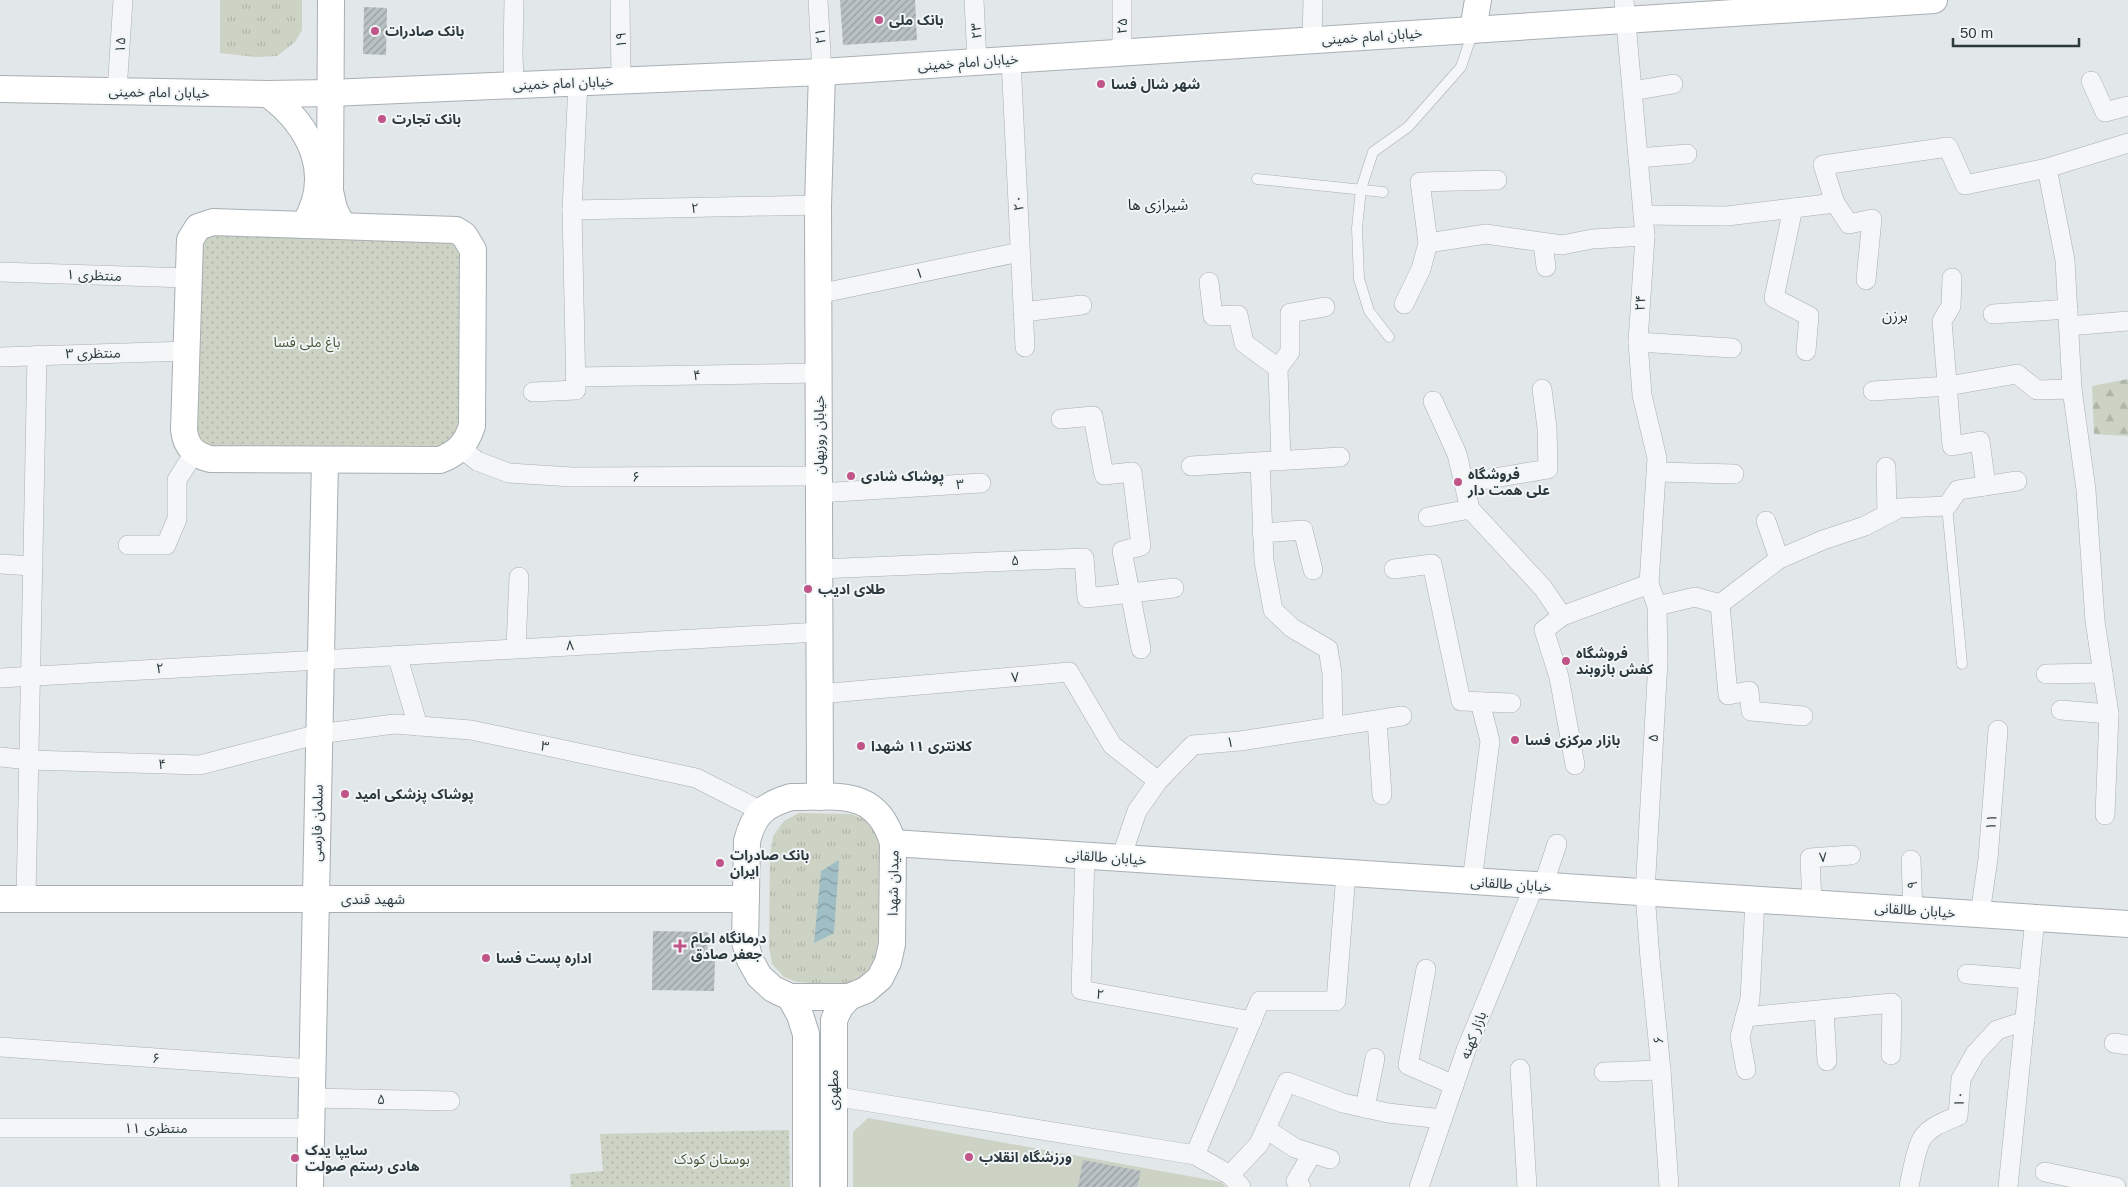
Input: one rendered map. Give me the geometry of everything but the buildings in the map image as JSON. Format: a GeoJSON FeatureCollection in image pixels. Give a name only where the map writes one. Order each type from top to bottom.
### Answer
{"type":"FeatureCollection","features":[{"type":"Feature","properties":{"kind":"street","name":"۱۵"},"geometry":{"type":"LineString","coordinates":[[117,91],[123,0]]}},
{"type":"Feature","properties":{"kind":"street"},"geometry":{"type":"LineString","coordinates":[[331,0],[330,191],[334,209],[342,225]]}},
{"type":"Feature","properties":{"kind":"street"},"geometry":{"type":"LineString","coordinates":[[514,0],[514,85]]}},
{"type":"Feature","properties":{"kind":"street","name":"۱۹"},"geometry":{"type":"LineString","coordinates":[[620,0],[621,81]]}},
{"type":"Feature","properties":{"kind":"street","name":"۲۱"},"geometry":{"type":"LineString","coordinates":[[818,0],[822,72]]}},
{"type":"Feature","properties":{"kind":"street","name":"۲۳"},"geometry":{"type":"LineString","coordinates":[[974,0],[977,62]]}},
{"type":"Feature","properties":{"kind":"street","name":"۲۵"},"geometry":{"type":"LineString","coordinates":[[1122,0],[1122,53]]}},
{"type":"Feature","properties":{"kind":"street"},"geometry":{"type":"LineString","coordinates":[[1312,40],[1313,0]]}},
{"type":"Feature","properties":{"kind":"street"},"geometry":{"type":"LineString","coordinates":[[1473,30],[1478,0]]}},
{"type":"Feature","properties":{"kind":"street","name":"خیابان امام خمینی"},"geometry":{"type":"LineString","coordinates":[[0,88],[268,94],[330,93],[822,72],[1473,30],[1625,10],[1934,0]]}},
{"type":"Feature","properties":{"kind":"street","name":"۲۴"},"geometry":{"type":"LineString","coordinates":[[1625,10],[1645,236],[1638,342],[1642,395],[1657,458],[1649,584]]}},
{"type":"Feature","properties":{"kind":"street","name":"۲۰"},"geometry":{"type":"LineString","coordinates":[[1011,60],[1025,347]]}},
{"type":"Feature","properties":{"kind":"street","name":"خیابان روزبهان"},"geometry":{"type":"LineString","coordinates":[[820,797],[818,205],[822,72]]}},
{"type":"Feature","properties":{"kind":"street"},"geometry":{"type":"LineString","coordinates":[[2091,81],[2106,112],[2128,106]]}},
{"type":"Feature","properties":{"kind":"street"},"geometry":{"type":"LineString","coordinates":[[533,392],[576,390],[572,210],[578,82]]}},
{"type":"Feature","properties":{"kind":"street"},"geometry":{"type":"LineString","coordinates":[[1632,91],[1673,84]]}},
{"type":"Feature","properties":{"kind":"street"},"geometry":{"type":"LineString","coordinates":[[268,94],[301,124],[311,142],[317,161],[317,185],[313,211],[304,225]]}},
{"type":"Feature","properties":{"kind":"street"},"geometry":{"type":"LineString","coordinates":[[1866,280],[1872,219],[1849,224],[1835,203],[1823,165],[1948,147],[1965,185],[2047,168],[2128,143]]}},
{"type":"Feature","properties":{"kind":"street"},"geometry":{"type":"LineString","coordinates":[[1638,158],[1687,154]]}},
{"type":"Feature","properties":{"kind":"street"},"geometry":{"type":"LineString","coordinates":[[2047,168],[2065,260],[2072,389],[2086,490],[2095,621],[2109,714],[2105,815]]}},
{"type":"Feature","properties":{"kind":"street"},"geometry":{"type":"LineString","coordinates":[[1404,304],[1421,269],[1428,243],[1420,182],[1497,180]]}},
{"type":"Feature","properties":{"kind":"street"},"geometry":{"type":"LineString","coordinates":[[1643,215],[1727,216],[1835,203]]}},
{"type":"Feature","properties":{"kind":"street","name":"۲"},"geometry":{"type":"LineString","coordinates":[[572,210],[818,205]]}},
{"type":"Feature","properties":{"kind":"street"},"geometry":{"type":"LineString","coordinates":[[1793,208],[1774,298],[1809,316],[1806,351]]}},
{"type":"Feature","properties":{"kind":"street"},"geometry":{"type":"LineString","coordinates":[[205,223],[342,225],[456,230],[464,234],[470,242],[473,259],[472,426],[468,438],[452,456],[440,460],[210,459],[194,453],[185,439],[184,430],[190,240],[193,233],[205,223]]}},
{"type":"Feature","properties":{"kind":"street"},"geometry":{"type":"LineString","coordinates":[[1428,243],[1486,234],[1562,245],[1592,239],[1645,236]]}},
{"type":"Feature","properties":{"kind":"street"},"geometry":{"type":"LineString","coordinates":[[1543,243],[1546,267]]}},
{"type":"Feature","properties":{"kind":"street","name":"۱"},"geometry":{"type":"LineString","coordinates":[[818,294],[1020,252]]}},
{"type":"Feature","properties":{"kind":"street","name":"منتظری ۱"},"geometry":{"type":"LineString","coordinates":[[0,272],[189,278]]}},
{"type":"Feature","properties":{"kind":"street"},"geometry":{"type":"LineString","coordinates":[[1952,278],[1951,306],[1942,321],[1952,446],[1980,441],[1986,486]]}},
{"type":"Feature","properties":{"kind":"street"},"geometry":{"type":"LineString","coordinates":[[1209,282],[1213,316],[1238,315],[1244,343],[1278,368]]}},
{"type":"Feature","properties":{"kind":"street"},"geometry":{"type":"LineString","coordinates":[[1023,312],[1082,305]]}},
{"type":"Feature","properties":{"kind":"street"},"geometry":{"type":"LineString","coordinates":[[1281,461],[1278,368],[1290,352],[1290,313],[1325,307]]}},
{"type":"Feature","properties":{"kind":"street"},"geometry":{"type":"LineString","coordinates":[[1993,314],[2128,321]]}},
{"type":"Feature","properties":{"kind":"street"},"geometry":{"type":"LineString","coordinates":[[1638,342],[1732,348]]}},
{"type":"Feature","properties":{"kind":"street","name":"منتظری ۳"},"geometry":{"type":"LineString","coordinates":[[0,357],[187,351]]}},
{"type":"Feature","properties":{"kind":"street"},"geometry":{"type":"LineString","coordinates":[[26,899],[37,355]]}},
{"type":"Feature","properties":{"kind":"street","name":"۴"},"geometry":{"type":"LineString","coordinates":[[576,377],[818,373]]}},
{"type":"Feature","properties":{"kind":"street"},"geometry":{"type":"LineString","coordinates":[[1873,391],[1948,386],[2018,374],[2037,390],[2072,389]]}},
{"type":"Feature","properties":{"kind":"street"},"geometry":{"type":"LineString","coordinates":[[1464,483],[1548,469],[1547,428],[1542,389]]}},
{"type":"Feature","properties":{"kind":"street"},"geometry":{"type":"LineString","coordinates":[[1433,401],[1457,454],[1470,509],[1543,588],[1562,616]]}},
{"type":"Feature","properties":{"kind":"street"},"geometry":{"type":"LineString","coordinates":[[1061,419],[1093,416],[1104,475],[1132,472],[1141,546],[1122,551],[1141,649]]}},
{"type":"Feature","properties":{"kind":"street","name":"۶"},"geometry":{"type":"LineString","coordinates":[[461,448],[478,462],[508,473],[572,477],[819,484]]}},
{"type":"Feature","properties":{"kind":"street"},"geometry":{"type":"LineString","coordinates":[[128,545],[166,545],[176,519],[177,480],[194,453]]}},
{"type":"Feature","properties":{"kind":"street"},"geometry":{"type":"LineString","coordinates":[[1191,466],[1340,457]]}},
{"type":"Feature","properties":{"kind":"street","name":"سلمان فارسی"},"geometry":{"type":"LineString","coordinates":[[310,1187],[325,460]]}},
{"type":"Feature","properties":{"kind":"street"},"geometry":{"type":"LineString","coordinates":[[1260,462],[1264,561],[1273,610],[1292,628],[1328,649],[1332,674],[1333,726]]}},
{"type":"Feature","properties":{"kind":"street"},"geometry":{"type":"LineString","coordinates":[[1886,467],[1888,514]]}},
{"type":"Feature","properties":{"kind":"street"},"geometry":{"type":"LineString","coordinates":[[1657,472],[1734,474]]}},
{"type":"Feature","properties":{"kind":"street"},"geometry":{"type":"LineString","coordinates":[[1720,604],[1779,559],[1823,540],[1865,526],[1899,508],[1947,506],[1958,490],[2017,481]]}},
{"type":"Feature","properties":{"kind":"street","name":"۳"},"geometry":{"type":"LineString","coordinates":[[819,484],[981,483]]}},
{"type":"Feature","properties":{"kind":"street"},"geometry":{"type":"LineString","coordinates":[[1428,517],[1470,509]]}},
{"type":"Feature","properties":{"kind":"street"},"geometry":{"type":"LineString","coordinates":[[1766,521],[1779,559]]}},
{"type":"Feature","properties":{"kind":"street"},"geometry":{"type":"LineString","coordinates":[[1262,533],[1303,530],[1313,570]]}},
{"type":"Feature","properties":{"kind":"street","name":"۵"},"geometry":{"type":"LineString","coordinates":[[819,568],[1084,558],[1087,598],[1174,588]]}},
{"type":"Feature","properties":{"kind":"street"},"geometry":{"type":"LineString","coordinates":[[0,564],[33,566]]}},
{"type":"Feature","properties":{"kind":"street"},"geometry":{"type":"LineString","coordinates":[[1394,569],[1432,564],[1461,701],[1511,703]]}},
{"type":"Feature","properties":{"kind":"street"},"geometry":{"type":"LineString","coordinates":[[516,648],[519,577]]}},
{"type":"Feature","properties":{"kind":"street"},"geometry":{"type":"LineString","coordinates":[[1575,765],[1559,677],[1544,630],[1562,616],[1649,584]]}},
{"type":"Feature","properties":{"kind":"street","name":"۵"},"geometry":{"type":"LineString","coordinates":[[1645,893],[1658,661],[1657,606],[1649,584]]}},
{"type":"Feature","properties":{"kind":"street"},"geometry":{"type":"LineString","coordinates":[[1657,606],[1695,597],[1720,604]]}},
{"type":"Feature","properties":{"kind":"street"},"geometry":{"type":"LineString","coordinates":[[1720,604],[1728,695],[1749,691],[1751,711],[1803,716]]}},
{"type":"Feature","properties":{"kind":"street","name":"۸"},"geometry":{"type":"LineString","coordinates":[[321,659],[819,632]]}},
{"type":"Feature","properties":{"kind":"street"},"geometry":{"type":"LineString","coordinates":[[396,655],[418,726]]}},
{"type":"Feature","properties":{"kind":"street","name":"۲"},"geometry":{"type":"LineString","coordinates":[[0,678],[321,659]]}},
{"type":"Feature","properties":{"kind":"street","name":"۷"},"geometry":{"type":"LineString","coordinates":[[819,694],[1069,672],[1112,745],[1158,781]]}},
{"type":"Feature","properties":{"kind":"street"},"geometry":{"type":"LineString","coordinates":[[2046,674],[2103,673]]}},
{"type":"Feature","properties":{"kind":"street"},"geometry":{"type":"LineString","coordinates":[[1472,881],[1490,741],[1480,702]]}},
{"type":"Feature","properties":{"kind":"street"},"geometry":{"type":"LineString","coordinates":[[2061,710],[2109,714]]}},
{"type":"Feature","properties":{"kind":"street","name":"۱"},"geometry":{"type":"LineString","coordinates":[[1121,858],[1137,812],[1158,781],[1193,746],[1240,741],[1402,716]]}},
{"type":"Feature","properties":{"kind":"street"},"geometry":{"type":"LineString","coordinates":[[1377,720],[1382,795]]}},
{"type":"Feature","properties":{"kind":"street","name":"۳"},"geometry":{"type":"LineString","coordinates":[[319,734],[394,724],[471,730],[696,778],[761,812]]}},
{"type":"Feature","properties":{"kind":"street","name":"۱۱"},"geometry":{"type":"LineString","coordinates":[[1980,914],[1988,859],[1998,730]]}},
{"type":"Feature","properties":{"kind":"street","name":"۴"},"geometry":{"type":"LineString","coordinates":[[0,757],[29,760],[200,765],[319,734]]}},
{"type":"Feature","properties":{"kind":"street","name":"میدان شهدا"},"geometry":{"type":"LineString","coordinates":[[791,797],[820,797],[850,797],[866,803],[879,813],[889,827],[893,843],[892,944],[888,962],[880,978],[866,990],[850,997],[790,997],[773,989],[759,976],[750,960],[745,942],[747,841],[751,825],[761,812],[774,802],[791,797]]}},
{"type":"Feature","properties":{"kind":"street","name":"خیابان طالقانی"},"geometry":{"type":"LineString","coordinates":[[893,843],[2128,924]]}},
{"type":"Feature","properties":{"kind":"street","name":"بازار کهنه"},"geometry":{"type":"LineString","coordinates":[[1418,1187],[1466,1050],[1557,844]]}},
{"type":"Feature","properties":{"kind":"street","name":"۷"},"geometry":{"type":"LineString","coordinates":[[1812,903],[1810,858],[1851,855]]}},
{"type":"Feature","properties":{"kind":"street","name":"۲"},"geometry":{"type":"LineString","coordinates":[[1085,856],[1081,990],[1252,1021]]}},
{"type":"Feature","properties":{"kind":"street","name":"۹"},"geometry":{"type":"LineString","coordinates":[[1911,860],[1913,910]]}},
{"type":"Feature","properties":{"kind":"street"},"geometry":{"type":"LineString","coordinates":[[1195,1155],[1260,1001],[1336,1001],[1346,873]]}},
{"type":"Feature","properties":{"kind":"street","name":"۶"},"geometry":{"type":"LineString","coordinates":[[1645,893],[1662,1070],[1669,1187]]}},
{"type":"Feature","properties":{"kind":"street","name":"شهید قندی"},"geometry":{"type":"LineString","coordinates":[[0,899],[746,899]]}},
{"type":"Feature","properties":{"kind":"street"},"geometry":{"type":"LineString","coordinates":[[1746,1070],[1740,1038],[1750,999],[1755,900]]}},
{"type":"Feature","properties":{"kind":"street"},"geometry":{"type":"LineString","coordinates":[[2008,1187],[2035,918]]}},
{"type":"Feature","properties":{"kind":"street"},"geometry":{"type":"LineString","coordinates":[[1426,969],[1408,1065],[1454,1085]]}},
{"type":"Feature","properties":{"kind":"street"},"geometry":{"type":"LineString","coordinates":[[1967,974],[2029,979]]}},
{"type":"Feature","properties":{"kind":"street","name":"مطهری"},"geometry":{"type":"LineString","coordinates":[[790,997],[800,1014],[806,1034],[806,1187]]}},
{"type":"Feature","properties":{"kind":"street","name":"مطهری"},"geometry":{"type":"LineString","coordinates":[[834,1187],[834,1020],[840,1007],[850,997]]}},
{"type":"Feature","properties":{"kind":"street"},"geometry":{"type":"LineString","coordinates":[[1746,1017],[1892,1003],[1891,1055]]}},
{"type":"Feature","properties":{"kind":"street"},"geometry":{"type":"LineString","coordinates":[[1824,1010],[1827,1061]]}},
{"type":"Feature","properties":{"kind":"street","name":"۱۰"},"geometry":{"type":"LineString","coordinates":[[1909,1187],[1911,1173],[1922,1137],[1938,1125],[1958,1116],[1962,1079],[1975,1054],[1997,1030],[2025,1021]]}},
{"type":"Feature","properties":{"kind":"street","name":"۶"},"geometry":{"type":"LineString","coordinates":[[0,1047],[312,1068]]}},
{"type":"Feature","properties":{"kind":"street"},"geometry":{"type":"LineString","coordinates":[[1364,1108],[1375,1058]]}},
{"type":"Feature","properties":{"kind":"street"},"geometry":{"type":"LineString","coordinates":[[1520,1069],[1526,1187]]}},
{"type":"Feature","properties":{"kind":"street"},"geometry":{"type":"LineString","coordinates":[[1604,1072],[1662,1070]]}},
{"type":"Feature","properties":{"kind":"street"},"geometry":{"type":"LineString","coordinates":[[834,1096],[1195,1155],[1236,1181],[1259,1144],[1287,1082],[1343,1103],[1388,1113],[1442,1120]]}},
{"type":"Feature","properties":{"kind":"street","name":"۵"},"geometry":{"type":"LineString","coordinates":[[312,1098],[450,1101]]}},
{"type":"Feature","properties":{"kind":"street","name":"منتظری ۱۱"},"geometry":{"type":"LineString","coordinates":[[0,1128],[311,1128]]}},
{"type":"Feature","properties":{"kind":"street"},"geometry":{"type":"LineString","coordinates":[[1266,1129],[1295,1148],[1321,1156],[1296,1181],[1301,1187]]}},
{"type":"Feature","properties":{"kind":"street"},"geometry":{"type":"LineString","coordinates":[[2045,1172],[2116,1187]]}},
{"type":"Feature","properties":{"kind":"lane"},"geometry":{"type":"LineString","coordinates":[[1388,338],[1369,311],[1360,279],[1357,228],[1361,190],[1373,152],[1408,126],[1461,67],[1473,30]]}},
{"type":"Feature","properties":{"kind":"lane"},"geometry":{"type":"LineString","coordinates":[[1257,179],[1384,192]]}},
{"type":"Feature","properties":{"kind":"lane"},"geometry":{"type":"LineString","coordinates":[[1947,506],[1962,664]]}},
{"type":"Feature","properties":{"kind":"green space"},"geometry":{"type":"Polygon","coordinates":[[[220,0],[302,0],[302,30],[295,42],[277,56],[256,57],[220,53],[220,0]]]}},
{"type":"Feature","properties":{"kind":"green space","name":"باغ ملی فسا"},"geometry":{"type":"Polygon","coordinates":[[[201,233],[460,241],[465,423],[444,453],[207,452],[195,443],[201,233]]]}},
{"type":"Feature","properties":{"kind":"green space"},"geometry":{"type":"Polygon","coordinates":[[[2128,379],[2128,436],[2094,434],[2092,386],[2128,379]]]}},
{"type":"Feature","properties":{"kind":"green space"},"geometry":{"type":"Polygon","coordinates":[[[799,813],[851,814],[868,821],[879,833],[884,850],[881,939],[877,962],[866,979],[849,986],[797,982],[784,977],[772,964],[769,947],[770,855],[773,836],[784,821],[799,813]]]}},
{"type":"Feature","properties":{"kind":"green space","name":"ورزشگاه انقلاب"},"geometry":{"type":"Polygon","coordinates":[[[868,1118],[1221,1182],[1226,1187],[853,1187],[853,1132],[868,1118]]]}},
{"type":"Feature","properties":{"kind":"green space","name":"بوستان کودک"},"geometry":{"type":"Polygon","coordinates":[[[789,1130],[790,1187],[571,1187],[570,1174],[603,1171],[600,1134],[789,1130]]]}},
{"type":"Feature","properties":{"kind":"water"},"geometry":{"type":"Polygon","coordinates":[[[839,860],[834,933],[814,943],[821,871],[839,860]]]}},
{"type":"Feature","properties":{"kind":"place","name":"بانک ملی"},"geometry":{"type":"Point","coordinates":[879,20]}},
{"type":"Feature","properties":{"kind":"place","name":"بانک صادرات"},"geometry":{"type":"Point","coordinates":[375,31]}},
{"type":"Feature","properties":{"kind":"place","name":"شهر شال فسا"},"geometry":{"type":"Point","coordinates":[1101,84]}},
{"type":"Feature","properties":{"kind":"place","name":"بانک تجارت"},"geometry":{"type":"Point","coordinates":[382,119]}},
{"type":"Feature","properties":{"kind":"place","name":"پوشاک شادی"},"geometry":{"type":"Point","coordinates":[851,476]}},
{"type":"Feature","properties":{"kind":"place","name":"فروشگاه علی همت دار"},"geometry":{"type":"Point","coordinates":[1458,482]}},
{"type":"Feature","properties":{"kind":"place","name":"طلای ادیب"},"geometry":{"type":"Point","coordinates":[808,589]}},
{"type":"Feature","properties":{"kind":"place","name":"فروشگاه کفش بازوبند"},"geometry":{"type":"Point","coordinates":[1566,661]}},
{"type":"Feature","properties":{"kind":"place","name":"بازار مرکزی فسا"},"geometry":{"type":"Point","coordinates":[1515,740]}},
{"type":"Feature","properties":{"kind":"place","name":"کلانتری ۱۱ شهدا"},"geometry":{"type":"Point","coordinates":[861,746]}},
{"type":"Feature","properties":{"kind":"place","name":"پوشاک پزشکی امید"},"geometry":{"type":"Point","coordinates":[345,794]}},
{"type":"Feature","properties":{"kind":"place","name":"بانک صادرات ایران"},"geometry":{"type":"Point","coordinates":[720,863]}},
{"type":"Feature","properties":{"kind":"place","name":"درمانگاه امام جعفر صادق"},"geometry":{"type":"Point","coordinates":[680,946]}},
{"type":"Feature","properties":{"kind":"place","name":"اداره پست فسا"},"geometry":{"type":"Point","coordinates":[486,958]}},
{"type":"Feature","properties":{"kind":"place","name":"ورزشگاه انقلاب"},"geometry":{"type":"Point","coordinates":[969,1157]}},
{"type":"Feature","properties":{"kind":"place","name":"سایپا یدک هادی رستم صولت"},"geometry":{"type":"Point","coordinates":[295,1158]}},
{"type":"Feature","properties":{"kind":"district","name":"شیرازی ها"},"geometry":{"type":"Point","coordinates":[1158,204]}},
{"type":"Feature","properties":{"kind":"district","name":"برزن"},"geometry":{"type":"Point","coordinates":[1895,315]}}]}
